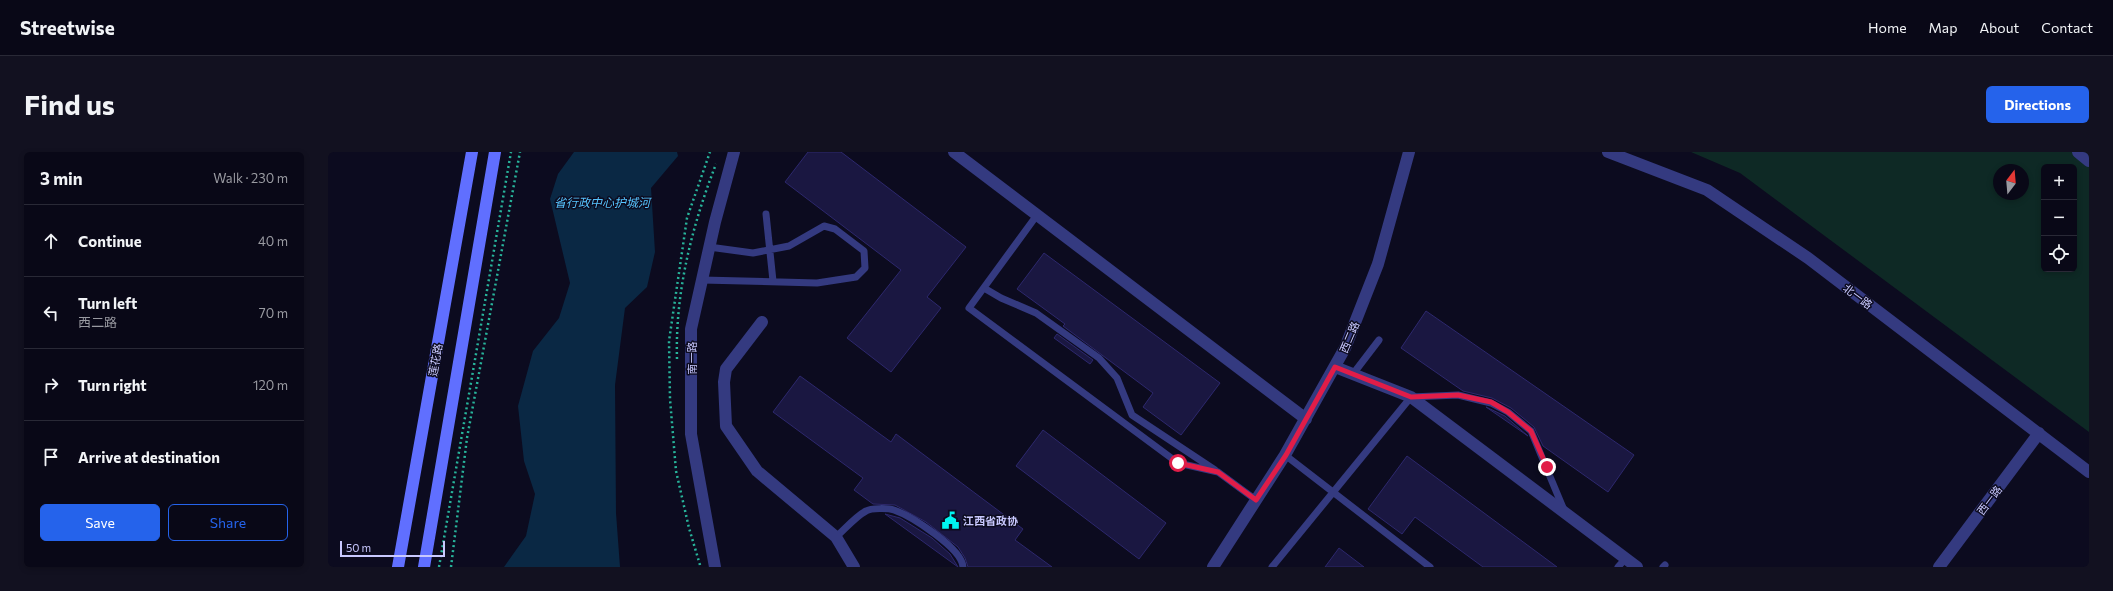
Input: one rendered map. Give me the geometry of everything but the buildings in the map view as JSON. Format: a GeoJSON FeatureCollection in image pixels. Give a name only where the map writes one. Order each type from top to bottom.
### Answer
{"type":"FeatureCollection","features":[{"type":"Feature","properties":{"kind":"main road","name":"莲花路"},"geometry":{"type":"LineString","coordinates":[[398,567],[472,152]]}},
{"type":"Feature","properties":{"kind":"main road"},"geometry":{"type":"LineString","coordinates":[[424,567],[495,152]]}},
{"type":"Feature","properties":{"kind":"street","name":"南一路"},"geometry":{"type":"LineString","coordinates":[[715,567],[691,434],[691,328],[709,247],[734,152]]}},
{"type":"Feature","properties":{"kind":"street"},"geometry":{"type":"LineString","coordinates":[[954,152],[1306,419]]}},
{"type":"Feature","properties":{"kind":"street","name":"西二路"},"geometry":{"type":"LineString","coordinates":[[1213,567],[1286,455],[1345,348],[1378,264],[1409,152]]}},
{"type":"Feature","properties":{"kind":"street","name":"北一路"},"geometry":{"type":"LineString","coordinates":[[1608,152],[1707,190],[1808,258],[2089,472]]}},
{"type":"Feature","properties":{"kind":"street"},"geometry":{"type":"LineString","coordinates":[[2078,152],[2089,161]]}},
{"type":"Feature","properties":{"kind":"street"},"geometry":{"type":"LineString","coordinates":[[762,322],[726,369],[724,382],[726,426],[757,471],[836,537],[854,567]]}},
{"type":"Feature","properties":{"kind":"street"},"geometry":{"type":"LineString","coordinates":[[1335,367],[1411,397],[1564,512],[1622,563],[1637,567]]}},
{"type":"Feature","properties":{"kind":"street","name":"西一路"},"geometry":{"type":"LineString","coordinates":[[1939,567],[2039,433]]}},
{"type":"Feature","properties":{"kind":"lane"},"geometry":{"type":"LineString","coordinates":[[766,214],[773,281]]}},
{"type":"Feature","properties":{"kind":"lane"},"geometry":{"type":"LineString","coordinates":[[1037,215],[969,308],[1178,463],[1218,472]]}},
{"type":"Feature","properties":{"kind":"lane"},"geometry":{"type":"LineString","coordinates":[[702,280],[817,283],[856,278],[865,268],[864,251],[835,229],[824,226],[789,246],[770,250],[753,253],[709,247]]}},
{"type":"Feature","properties":{"kind":"lane"},"geometry":{"type":"LineString","coordinates":[[984,288],[1001,298],[1036,313],[1099,358],[1117,378],[1132,415],[1218,472],[1256,500]]}},
{"type":"Feature","properties":{"kind":"lane"},"geometry":{"type":"LineString","coordinates":[[1353,374],[1379,340]]}},
{"type":"Feature","properties":{"kind":"lane"},"geometry":{"type":"LineString","coordinates":[[1272,567],[1411,397],[1458,395],[1491,402],[1508,412],[1531,431],[1564,512]]}},
{"type":"Feature","properties":{"kind":"lane"},"geometry":{"type":"LineString","coordinates":[[1286,455],[1430,567]]}},
{"type":"Feature","properties":{"kind":"lane"},"geometry":{"type":"LineString","coordinates":[[836,537],[867,510],[893,509],[932,531],[951,548],[963,564],[963,567]]}},
{"type":"Feature","properties":{"kind":"path"},"geometry":{"type":"LineString","coordinates":[[439,567],[511,152]]}},
{"type":"Feature","properties":{"kind":"path"},"geometry":{"type":"LineString","coordinates":[[451,567],[467,438],[520,152]]}},
{"type":"Feature","properties":{"kind":"green space"},"geometry":{"type":"Polygon","coordinates":[[[1691,152],[2089,152],[2089,432],[1740,173],[1691,152]]]}},
{"type":"Feature","properties":{"kind":"water","name":"省行政中心护城河"},"geometry":{"type":"Polygon","coordinates":[[[574,152],[677,152],[678,156],[651,188],[655,252],[647,287],[625,308],[615,385],[616,513],[620,567],[504,567],[526,536],[535,494],[524,461],[518,406],[533,351],[559,318],[570,283],[550,199],[558,174],[574,152]]]}},
{"type":"Feature","properties":{"kind":"place","name":"江西省政协"},"geometry":{"type":"Point","coordinates":[950,520]}},
{"type":"Feature","properties":{"kind":"route"},"geometry":{"type":"LineString","coordinates":[[1178,463],[1218,472],[1256,500],[1286,455],[1335,367],[1411,397],[1458,395],[1491,402],[1508,412],[1531,431],[1547,467]]}}]}
